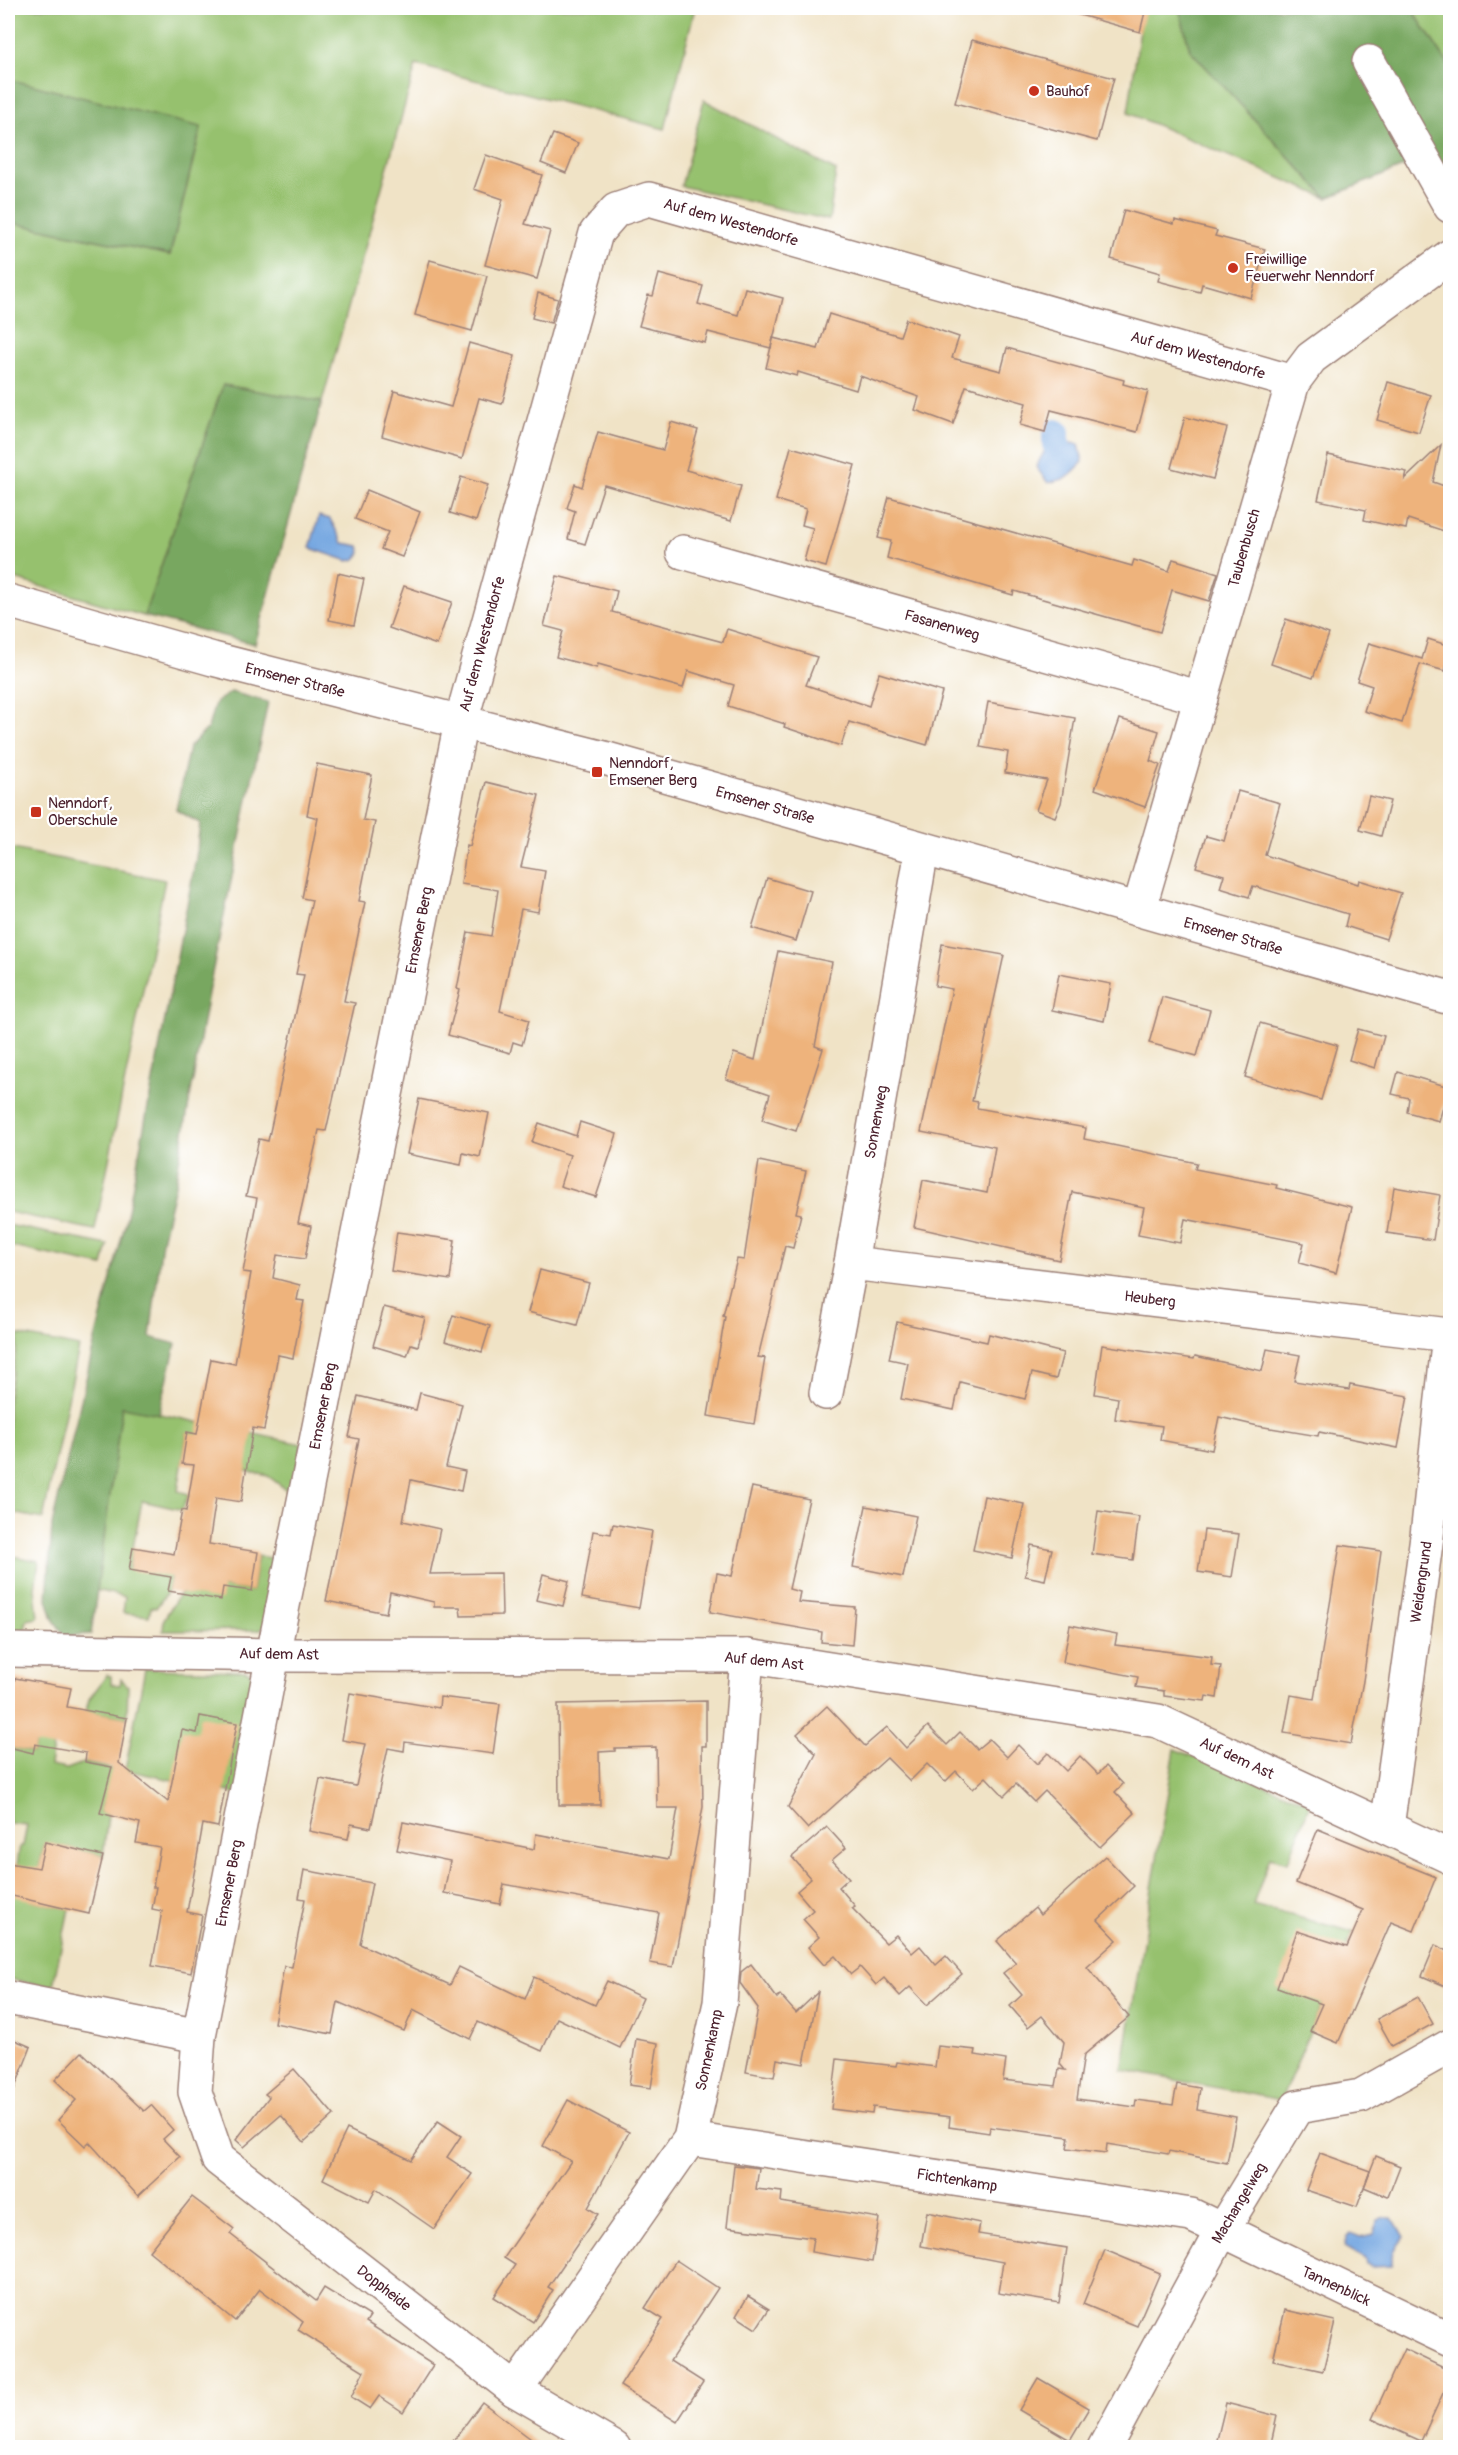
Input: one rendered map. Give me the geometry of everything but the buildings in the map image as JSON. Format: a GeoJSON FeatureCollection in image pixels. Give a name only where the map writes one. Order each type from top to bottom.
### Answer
{"type":"FeatureCollection","features":[{"type":"Feature","properties":{"kind":"street"},"geometry":{"type":"LineString","coordinates":[[1369,62],[1450,206]]}},
{"type":"Feature","properties":{"kind":"street","name":"Auf dem Westendorfe"},"geometry":{"type":"LineString","coordinates":[[461,722],[596,233],[616,210],[649,199],[1293,382]]}},
{"type":"Feature","properties":{"kind":"street","name":"Taubenbusch"},"geometry":{"type":"LineString","coordinates":[[1139,909],[1293,382],[1311,358],[1450,256]]}},
{"type":"Feature","properties":{"kind":"street","name":"Fasanenweg"},"geometry":{"type":"LineString","coordinates":[[683,552],[1201,698]]}},
{"type":"Feature","properties":{"kind":"street","name":"Emsener Straße"},"geometry":{"type":"LineString","coordinates":[[8,601],[213,659],[604,758],[1450,998]]}},
{"type":"Feature","properties":{"kind":"street","name":"Emsener Berg"},"geometry":{"type":"LineString","coordinates":[[195,2092],[199,2036],[273,1655],[461,722]]}},
{"type":"Feature","properties":{"kind":"street","name":"Sonnenweg"},"geometry":{"type":"LineString","coordinates":[[825,1393],[851,1263],[922,850]]}},
{"type":"Feature","properties":{"kind":"street","name":"Heuberg"},"geometry":{"type":"LineString","coordinates":[[851,1263],[1449,1335]]}},
{"type":"Feature","properties":{"kind":"street","name":"Weidengrund"},"geometry":{"type":"LineString","coordinates":[[1387,1827],[1427,1536],[1449,1335]]}},
{"type":"Feature","properties":{"kind":"street","name":"Auf dem Ast"},"geometry":{"type":"LineString","coordinates":[[8,1650],[273,1655],[747,1656],[1158,1721],[1450,1857]]}},
{"type":"Feature","properties":{"kind":"street","name":"Sonnenkamp"},"geometry":{"type":"LineString","coordinates":[[515,2390],[690,2139],[720,2002],[747,1656]]}},
{"type":"Feature","properties":{"kind":"street"},"geometry":{"type":"LineString","coordinates":[[8,1998],[199,2036]]}},
{"type":"Feature","properties":{"kind":"street","name":"Machangelweg"},"geometry":{"type":"LineString","coordinates":[[1104,2448],[1221,2232],[1297,2107],[1361,2096],[1450,2046]]}},
{"type":"Feature","properties":{"kind":"street","name":"Doppheide"},"geometry":{"type":"LineString","coordinates":[[195,2092],[218,2159],[515,2390],[614,2448]]}},
{"type":"Feature","properties":{"kind":"street","name":"Fichtenkamp"},"geometry":{"type":"LineString","coordinates":[[690,2139],[1191,2216],[1221,2232]]}},
{"type":"Feature","properties":{"kind":"street","name":"Tannenblick"},"geometry":{"type":"LineString","coordinates":[[1221,2232],[1450,2340]]}},
{"type":"Feature","properties":{"kind":"green space"},"geometry":{"type":"Polygon","coordinates":[[[8,8],[695,8],[665,129],[416,65],[322,402],[223,385],[144,616],[8,577],[8,222],[170,255],[201,128],[8,79],[8,8]]]}},
{"type":"Feature","properties":{"kind":"green space"},"geometry":{"type":"Polygon","coordinates":[[[1143,8],[1179,8],[1190,50],[1327,198],[1128,113],[1143,8]]]}},
{"type":"Feature","properties":{"kind":"green space"},"geometry":{"type":"Polygon","coordinates":[[[1179,8],[1411,8],[1450,67],[1450,201],[1415,162],[1327,198],[1190,50],[1179,8]]]}},
{"type":"Feature","properties":{"kind":"green space"},"geometry":{"type":"Polygon","coordinates":[[[1411,8],[1450,8],[1450,67],[1411,8]]]}},
{"type":"Feature","properties":{"kind":"green space"},"geometry":{"type":"Polygon","coordinates":[[[8,79],[201,127],[170,255],[8,222],[8,79]]]}},
{"type":"Feature","properties":{"kind":"green space"},"geometry":{"type":"Polygon","coordinates":[[[704,100],[836,171],[829,220],[681,186],[704,100]]]}},
{"type":"Feature","properties":{"kind":"green space"},"geometry":{"type":"Polygon","coordinates":[[[223,385],[322,402],[255,644],[144,616],[223,385]]]}},
{"type":"Feature","properties":{"kind":"green space"},"geometry":{"type":"Polygon","coordinates":[[[231,692],[268,702],[208,993],[175,1185],[162,1241],[150,1337],[176,1344],[159,1414],[122,1407],[91,1634],[65,1636],[53,1619],[47,1599],[52,1525],[95,1340],[126,1221],[196,858],[200,823],[176,810],[189,747],[208,728],[215,703],[231,692]]]}},
{"type":"Feature","properties":{"kind":"green space"},"geometry":{"type":"Polygon","coordinates":[[[8,848],[165,880],[95,1230],[8,1212],[8,848]]]}},
{"type":"Feature","properties":{"kind":"green space"},"geometry":{"type":"Polygon","coordinates":[[[8,1225],[108,1245],[103,1266],[8,1246],[8,1225]]]}},
{"type":"Feature","properties":{"kind":"green space"},"geometry":{"type":"Polygon","coordinates":[[[19,1335],[79,1347],[43,1519],[8,1512],[8,1397],[19,1335]]]}},
{"type":"Feature","properties":{"kind":"green space"},"geometry":{"type":"Polygon","coordinates":[[[122,1406],[302,1444],[293,1495],[268,1476],[246,1471],[187,1433],[178,1491],[189,1494],[182,1510],[142,1501],[129,1569],[171,1576],[168,1591],[156,1608],[151,1607],[149,1616],[123,1613],[125,1597],[96,1590],[122,1406]]]}},
{"type":"Feature","properties":{"kind":"green space"},"geometry":{"type":"Polygon","coordinates":[[[8,1555],[39,1561],[35,1588],[38,1618],[27,1620],[24,1635],[8,1635],[8,1555]]]}},
{"type":"Feature","properties":{"kind":"green space"},"geometry":{"type":"Polygon","coordinates":[[[258,1556],[282,1560],[267,1624],[259,1630],[163,1631],[164,1619],[180,1593],[223,1587],[252,1591],[258,1556]]]}},
{"type":"Feature","properties":{"kind":"green space"},"geometry":{"type":"Polygon","coordinates":[[[145,1669],[246,1671],[257,1677],[239,1794],[125,1770],[145,1669]]]}},
{"type":"Feature","properties":{"kind":"green space"},"geometry":{"type":"Polygon","coordinates":[[[107,1675],[111,1676],[111,1684],[120,1685],[121,1679],[128,1686],[127,1718],[86,1711],[89,1699],[107,1675]]]}},
{"type":"Feature","properties":{"kind":"green space"},"geometry":{"type":"Polygon","coordinates":[[[39,1721],[56,1724],[50,1766],[67,1769],[83,1763],[118,1770],[108,1804],[103,1803],[100,1812],[108,1815],[103,1856],[45,1843],[31,1900],[69,1909],[53,1986],[8,1979],[8,1921],[20,1846],[23,1846],[27,1825],[8,1823],[8,1747],[33,1753],[39,1721]]]}},
{"type":"Feature","properties":{"kind":"green space"},"geometry":{"type":"Polygon","coordinates":[[[1175,1749],[1310,1803],[1288,1862],[1270,1857],[1253,1905],[1353,1932],[1281,2100],[1122,2070],[1175,1749]]]}},
{"type":"Feature","properties":{"kind":"water"},"geometry":{"type":"Polygon","coordinates":[[[1060,442],[1079,444],[1083,462],[1067,478],[1048,483],[1036,467],[1046,448],[1060,442]]]}},
{"type":"Feature","properties":{"kind":"water"},"geometry":{"type":"Polygon","coordinates":[[[319,516],[330,519],[343,543],[359,546],[361,553],[356,559],[348,561],[310,548],[319,516]]]}},
{"type":"Feature","properties":{"kind":"water"},"geometry":{"type":"Polygon","coordinates":[[[1393,2218],[1404,2237],[1394,2251],[1391,2266],[1372,2267],[1366,2264],[1365,2259],[1344,2247],[1347,2236],[1351,2233],[1360,2237],[1373,2234],[1378,2221],[1393,2218]]]}},
{"type":"Feature","properties":{"kind":"waterway"},"geometry":{"type":"LineString","coordinates":[[1056,433],[1056,444]]}},
{"type":"Feature","properties":{"kind":"place","name":"Bauhof"},"geometry":{"type":"Point","coordinates":[1034,91]}},
{"type":"Feature","properties":{"kind":"place","name":"Freiwillige Feuerwehr Nenndorf"},"geometry":{"type":"Point","coordinates":[1233,268]}},
{"type":"Feature","properties":{"kind":"place","name":"Nenndorf, Emsener Berg"},"geometry":{"type":"Point","coordinates":[597,772]}},
{"type":"Feature","properties":{"kind":"place","name":"Nenndorf, Oberschule"},"geometry":{"type":"Point","coordinates":[36,812]}}]}
